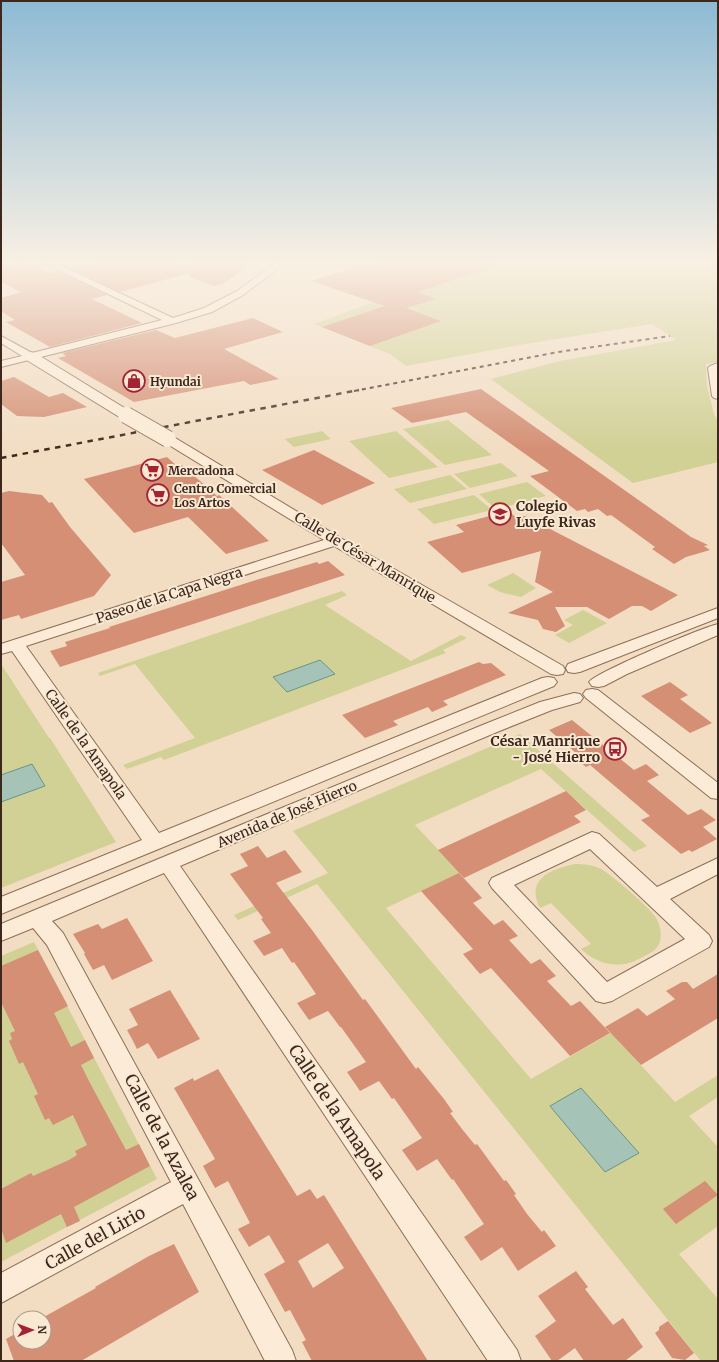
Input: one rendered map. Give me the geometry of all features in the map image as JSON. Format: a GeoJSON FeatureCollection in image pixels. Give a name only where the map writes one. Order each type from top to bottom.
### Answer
{"type":"FeatureCollection","features":[{"type":"Feature","properties":{"kind":"street"},"geometry":{"type":"LineString","coordinates":[[1,364],[150,326]]}},
{"type":"Feature","properties":{"kind":"street"},"geometry":{"type":"LineString","coordinates":[[1,340],[30,356]]}},
{"type":"Feature","properties":{"kind":"street","name":"Calle de César Manrique"},"geometry":{"type":"LineString","coordinates":[[30,356],[336,541],[552,676],[555,691],[562,695],[588,691]]}},
{"type":"Feature","properties":{"kind":"street"},"geometry":{"type":"LineString","coordinates":[[718,366],[714,368],[718,396]]}},
{"type":"Feature","properties":{"kind":"street","name":"Paseo de la Capa Negra"},"geometry":{"type":"LineString","coordinates":[[8,646],[336,541]]}},
{"type":"Feature","properties":{"kind":"street"},"geometry":{"type":"LineString","coordinates":[[574,668],[718,613]]}},
{"type":"Feature","properties":{"kind":"street","name":"Avenida de José Hierro"},"geometry":{"type":"LineString","coordinates":[[1,933],[491,728],[588,691],[621,670],[718,629]]}},
{"type":"Feature","properties":{"kind":"street","name":"Calle de la Amapola"},"geometry":{"type":"LineString","coordinates":[[8,646],[155,843]]}},
{"type":"Feature","properties":{"kind":"street"},"geometry":{"type":"LineString","coordinates":[[574,668],[590,673],[595,677],[588,691],[718,793]]}},
{"type":"Feature","properties":{"kind":"street","name":"Avenida de José Hierro"},"geometry":{"type":"LineString","coordinates":[[1,906],[574,668]]}},
{"type":"Feature","properties":{"kind":"street"},"geometry":{"type":"LineString","coordinates":[[592,839],[654,898],[701,942],[604,994],[499,883],[592,839]]}},
{"type":"Feature","properties":{"kind":"street","name":"Calle de la Amapola"},"geometry":{"type":"LineString","coordinates":[[168,864],[506,1361]]}},
{"type":"Feature","properties":{"kind":"street"},"geometry":{"type":"LineString","coordinates":[[654,898],[718,865]]}},
{"type":"Feature","properties":{"kind":"street","name":"Calle de la Azalea"},"geometry":{"type":"LineString","coordinates":[[37,918],[55,939],[281,1361]]}},
{"type":"Feature","properties":{"kind":"street","name":"Calle del Lirio"},"geometry":{"type":"LineString","coordinates":[[1,1289],[188,1187]]}},
{"type":"Feature","properties":{"kind":"shaded area"},"geometry":{"type":"Polygon","coordinates":[[[318,326],[642,326],[519,345],[406,366],[390,354],[318,326]]]}},
{"type":"Feature","properties":{"kind":"shaded area"},"geometry":{"type":"Polygon","coordinates":[[[654,326],[718,326],[718,362],[706,364],[707,386],[714,414],[718,421],[718,462],[633,483],[491,379],[560,361],[676,340],[654,326]]]}},
{"type":"Feature","properties":{"kind":"shaded area"},"geometry":{"type":"Polygon","coordinates":[[[448,420],[492,455],[445,465],[403,429],[448,420]]]}},
{"type":"Feature","properties":{"kind":"shaded area"},"geometry":{"type":"Polygon","coordinates":[[[322,431],[331,439],[294,447],[285,439],[322,431]]]}},
{"type":"Feature","properties":{"kind":"shaded area"},"geometry":{"type":"Polygon","coordinates":[[[396,431],[438,467],[389,478],[349,441],[396,431]]]}},
{"type":"Feature","properties":{"kind":"shaded area"},"geometry":{"type":"Polygon","coordinates":[[[501,463],[518,476],[470,488],[454,474],[501,463]]]}},
{"type":"Feature","properties":{"kind":"shaded area"},"geometry":{"type":"Polygon","coordinates":[[[450,475],[467,489],[410,503],[394,489],[450,475]]]}},
{"type":"Feature","properties":{"kind":"shaded area"},"geometry":{"type":"Polygon","coordinates":[[[527,482],[546,496],[496,509],[479,494],[527,482]]]}},
{"type":"Feature","properties":{"kind":"shaded area"},"geometry":{"type":"Polygon","coordinates":[[[474,495],[492,510],[434,524],[417,509],[474,495]]]}},
{"type":"Feature","properties":{"kind":"shaded area"},"geometry":{"type":"Polygon","coordinates":[[[513,573],[536,588],[521,597],[500,592],[487,585],[513,573]]]}},
{"type":"Feature","properties":{"kind":"shaded area"},"geometry":{"type":"Polygon","coordinates":[[[342,591],[347,595],[325,605],[411,661],[461,635],[467,638],[443,650],[446,653],[164,760],[161,757],[127,769],[123,765],[195,738],[135,664],[100,676],[98,673],[342,591]]]}},
{"type":"Feature","properties":{"kind":"shaded area"},"geometry":{"type":"Polygon","coordinates":[[[583,610],[607,623],[569,643],[555,635],[573,625],[564,620],[583,610]]]}},
{"type":"Feature","properties":{"kind":"shaded area"},"geometry":{"type":"Polygon","coordinates":[[[320,660],[335,674],[287,692],[273,677],[320,660]]]}},
{"type":"Feature","properties":{"kind":"shaded area"},"geometry":{"type":"Polygon","coordinates":[[[1,664],[116,842],[1,888],[1,664]]]}},
{"type":"Feature","properties":{"kind":"shaded area"},"geometry":{"type":"Polygon","coordinates":[[[520,734],[647,846],[634,852],[541,769],[415,825],[460,873],[386,908],[531,1079],[611,1033],[675,1102],[718,1075],[718,1097],[689,1116],[718,1147],[718,1226],[679,1254],[718,1299],[718,1361],[701,1361],[317,884],[238,920],[234,915],[328,873],[293,831],[520,734]]]}},
{"type":"Feature","properties":{"kind":"shaded area"},"geometry":{"type":"Polygon","coordinates":[[[32,764],[45,786],[1,802],[1,775],[32,764]]]}},
{"type":"Feature","properties":{"kind":"shaded area"},"geometry":{"type":"Polygon","coordinates":[[[575,864],[588,865],[601,869],[647,907],[659,923],[661,935],[656,949],[651,953],[629,963],[616,965],[597,960],[581,949],[591,944],[551,903],[540,908],[536,898],[538,883],[549,872],[575,864]]]}},
{"type":"Feature","properties":{"kind":"shaded area"},"geometry":{"type":"Polygon","coordinates":[[[34,942],[157,1179],[1,1262],[1,956],[34,942]]]}},
{"type":"Feature","properties":{"kind":"shaded area"},"geometry":{"type":"Polygon","coordinates":[[[581,1088],[639,1153],[605,1172],[550,1106],[581,1088]]]}},
{"type":"Feature","properties":{"kind":"building"},"geometry":{"type":"Polygon","coordinates":[[[12,326],[132,326],[50,347],[12,326]]]}},
{"type":"Feature","properties":{"kind":"building"},"geometry":{"type":"Polygon","coordinates":[[[224,326],[269,326],[283,332],[224,349],[279,379],[250,385],[244,381],[134,402],[58,358],[66,356],[62,353],[156,330],[175,338],[224,326]]]}},
{"type":"Feature","properties":{"kind":"building"},"geometry":{"type":"Polygon","coordinates":[[[326,326],[428,326],[370,346],[322,327],[326,326]]]}},
{"type":"Feature","properties":{"kind":"building"},"geometry":{"type":"Polygon","coordinates":[[[14,377],[49,397],[63,393],[87,407],[44,417],[17,416],[1,404],[1,381],[14,377]]]}},
{"type":"Feature","properties":{"kind":"building"},"geometry":{"type":"Polygon","coordinates":[[[481,389],[691,537],[708,545],[704,546],[710,550],[686,557],[674,564],[652,549],[655,547],[611,515],[607,516],[598,509],[588,512],[585,509],[577,511],[530,476],[549,471],[466,412],[412,423],[391,408],[481,389]]]}},
{"type":"Feature","properties":{"kind":"building"},"geometry":{"type":"Polygon","coordinates":[[[314,450],[375,483],[322,505],[262,470],[314,450]]]}},
{"type":"Feature","properties":{"kind":"building","name":"Centro Comercial Los Artos"},"geometry":{"type":"Polygon","coordinates":[[[167,457],[177,466],[182,465],[217,496],[219,495],[269,541],[226,554],[188,517],[134,533],[84,479],[167,457]]]}},
{"type":"Feature","properties":{"kind":"building"},"geometry":{"type":"Polygon","coordinates":[[[9,491],[42,495],[49,503],[52,502],[70,527],[111,575],[94,596],[21,619],[19,615],[1,620],[1,582],[25,575],[1,543],[1,493],[9,491]]]}},
{"type":"Feature","properties":{"kind":"building"},"geometry":{"type":"Polygon","coordinates":[[[508,511],[517,518],[525,516],[678,595],[651,611],[642,606],[632,606],[609,619],[587,607],[555,607],[565,626],[556,632],[543,629],[538,620],[508,613],[553,592],[535,582],[541,551],[462,573],[427,542],[464,532],[456,525],[508,511]]]}},
{"type":"Feature","properties":{"kind":"building"},"geometry":{"type":"Polygon","coordinates":[[[328,561],[345,575],[60,667],[50,651],[67,646],[65,642],[110,628],[109,627],[256,580],[317,562],[319,564],[328,561]]]}},
{"type":"Feature","properties":{"kind":"building"},"geometry":{"type":"Polygon","coordinates":[[[479,662],[483,664],[491,663],[506,675],[443,701],[448,705],[432,712],[428,707],[393,721],[398,725],[365,738],[342,715],[479,662]]]}},
{"type":"Feature","properties":{"kind":"building"},"geometry":{"type":"Polygon","coordinates":[[[670,682],[688,695],[680,699],[712,723],[690,733],[641,696],[670,682]]]}},
{"type":"Feature","properties":{"kind":"building"},"geometry":{"type":"Polygon","coordinates":[[[572,720],[634,770],[646,764],[659,775],[647,781],[688,815],[701,809],[716,820],[703,827],[717,839],[692,852],[689,850],[681,854],[641,820],[650,816],[590,765],[586,767],[572,755],[576,753],[549,730],[572,720]]]}},
{"type":"Feature","properties":{"kind":"building"},"geometry":{"type":"Polygon","coordinates":[[[566,791],[586,810],[574,816],[581,822],[464,878],[438,850],[566,791]]]}},
{"type":"Feature","properties":{"kind":"building"},"geometry":{"type":"Polygon","coordinates":[[[258,846],[267,858],[285,850],[302,872],[276,883],[363,1000],[365,999],[416,1069],[418,1067],[444,1099],[453,1112],[450,1113],[462,1129],[475,1145],[477,1144],[504,1181],[506,1180],[527,1214],[542,1232],[544,1230],[556,1246],[518,1271],[502,1247],[481,1261],[464,1237],[484,1224],[453,1179],[452,1180],[437,1159],[417,1171],[402,1150],[422,1138],[394,1098],[392,1099],[379,1081],[360,1091],[347,1072],[366,1062],[328,1011],[309,1020],[297,1003],[316,994],[294,962],[292,963],[282,948],[264,956],[253,941],[271,933],[261,919],[263,918],[230,874],[248,866],[240,854],[258,846]]]}},
{"type":"Feature","properties":{"kind":"building"},"geometry":{"type":"Polygon","coordinates":[[[459,873],[482,898],[473,903],[494,925],[503,920],[518,936],[509,940],[531,964],[540,959],[556,976],[547,981],[571,1006],[580,1001],[610,1033],[570,1056],[491,968],[480,974],[463,954],[473,949],[421,891],[459,873]]]}},
{"type":"Feature","properties":{"kind":"building"},"geometry":{"type":"Polygon","coordinates":[[[127,918],[153,961],[112,980],[104,965],[93,970],[84,954],[85,953],[73,934],[98,924],[102,929],[127,918]]]}},
{"type":"Feature","properties":{"kind":"building"},"geometry":{"type":"Polygon","coordinates":[[[38,950],[68,1006],[54,1013],[71,1047],[85,1040],[94,1058],[81,1065],[90,1083],[126,1150],[139,1144],[150,1166],[74,1207],[80,1221],[67,1227],[61,1214],[6,1243],[1,1228],[1,1189],[31,1173],[33,1176],[69,1160],[77,1155],[75,1151],[87,1145],[73,1115],[53,1125],[49,1118],[45,1120],[34,1096],[38,1094],[23,1062],[19,1064],[9,1041],[12,1039],[10,1033],[15,1031],[1,1002],[1,966],[38,950]]]}},
{"type":"Feature","properties":{"kind":"building"},"geometry":{"type":"Polygon","coordinates":[[[718,974],[718,1018],[641,1065],[605,1027],[638,1008],[647,1016],[675,999],[666,991],[682,982],[687,982],[693,989],[718,974]]]}},
{"type":"Feature","properties":{"kind":"building"},"geometry":{"type":"Polygon","coordinates":[[[170,990],[200,1039],[158,1059],[148,1043],[137,1049],[127,1030],[138,1025],[129,1009],[170,990]]]}},
{"type":"Feature","properties":{"kind":"building"},"geometry":{"type":"Polygon","coordinates":[[[218,1069],[297,1196],[310,1189],[317,1199],[324,1195],[428,1361],[312,1361],[302,1342],[306,1340],[290,1310],[285,1312],[264,1274],[285,1262],[269,1235],[249,1247],[238,1229],[250,1223],[228,1181],[215,1188],[203,1166],[215,1159],[174,1088],[193,1078],[194,1081],[218,1069]],[[328,1243],[298,1261],[313,1288],[344,1268],[328,1243]]]}},
{"type":"Feature","properties":{"kind":"building"},"geometry":{"type":"Polygon","coordinates":[[[705,1181],[718,1195],[676,1224],[663,1209],[705,1181]]]}},
{"type":"Feature","properties":{"kind":"building"},"geometry":{"type":"Polygon","coordinates":[[[174,1244],[199,1292],[81,1361],[14,1361],[6,1339],[12,1336],[12,1350],[52,1350],[52,1312],[149,1256],[174,1244]]]}},
{"type":"Feature","properties":{"kind":"building"},"geometry":{"type":"Polygon","coordinates":[[[576,1271],[588,1287],[585,1289],[613,1325],[623,1318],[643,1347],[625,1361],[584,1361],[575,1348],[557,1361],[552,1361],[535,1336],[556,1321],[538,1296],[576,1271]]]}},
{"type":"Feature","properties":{"kind":"building"},"geometry":{"type":"Polygon","coordinates":[[[668,1321],[694,1353],[685,1360],[672,1358],[655,1333],[659,1330],[659,1327],[668,1321]]]}},
{"type":"Feature","properties":{"kind":"railway"},"geometry":{"type":"LineString","coordinates":[[354,391],[558,352],[670,336]]}},
{"type":"Feature","properties":{"kind":"railway"},"geometry":{"type":"LineString","coordinates":[[1,458],[359,390]]}},
{"type":"Feature","properties":{"kind":"place","name":"Hyundai"},"geometry":{"type":"Point","coordinates":[134,381]}},
{"type":"Feature","properties":{"kind":"place","name":"Mercadona"},"geometry":{"type":"Point","coordinates":[152,470]}},
{"type":"Feature","properties":{"kind":"place","name":"Centro Comercial Los Artos"},"geometry":{"type":"Point","coordinates":[158,495]}},
{"type":"Feature","properties":{"kind":"place","name":"Colegio Luyfe Rivas"},"geometry":{"type":"Point","coordinates":[500,514]}},
{"type":"Feature","properties":{"kind":"place","name":"César Manrique - José Hierro"},"geometry":{"type":"Point","coordinates":[615,749]}}]}
